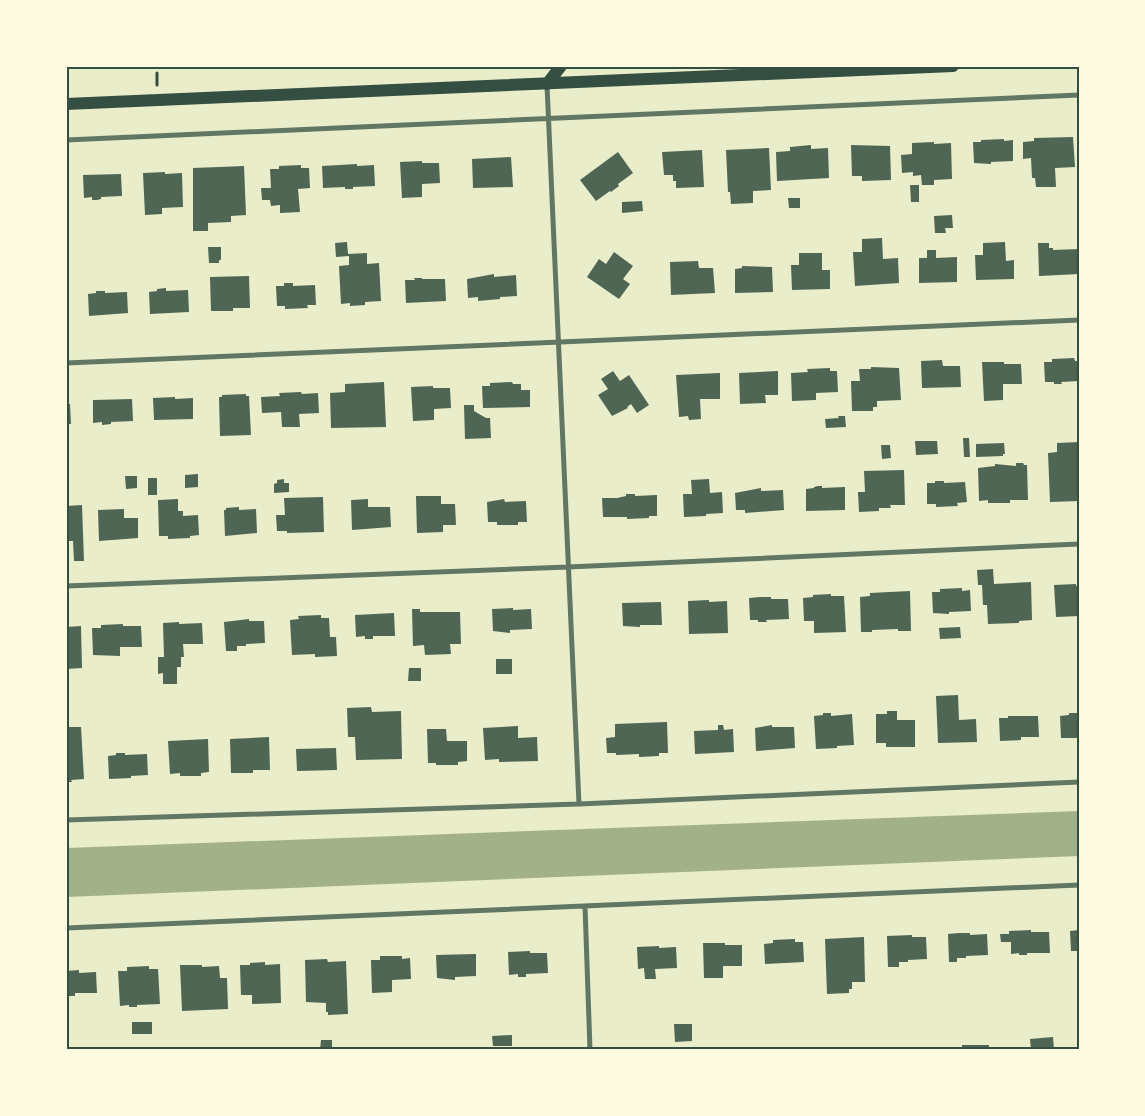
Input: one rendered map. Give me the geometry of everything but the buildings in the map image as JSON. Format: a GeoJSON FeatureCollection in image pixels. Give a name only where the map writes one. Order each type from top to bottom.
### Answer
{"type":"FeatureCollection","features":[{"type":"Feature","properties":{"kind":"main road"},"geometry":{"type":"LineString","coordinates":[[547,84],[561,66]]}},
{"type":"Feature","properties":{"kind":"main road"},"geometry":{"type":"LineString","coordinates":[[66,104],[953,66]]}},
{"type":"Feature","properties":{"kind":"street"},"geometry":{"type":"LineString","coordinates":[[547,84],[579,804]]}},
{"type":"Feature","properties":{"kind":"street"},"geometry":{"type":"LineString","coordinates":[[66,140],[1079,95]]}},
{"type":"Feature","properties":{"kind":"street"},"geometry":{"type":"LineString","coordinates":[[66,363],[1079,320]]}},
{"type":"Feature","properties":{"kind":"street"},"geometry":{"type":"LineString","coordinates":[[66,586],[568,567],[1079,544]]}},
{"type":"Feature","properties":{"kind":"street"},"geometry":{"type":"LineString","coordinates":[[66,820],[579,804],[1079,782]]}},
{"type":"Feature","properties":{"kind":"street"},"geometry":{"type":"LineString","coordinates":[[66,928],[1079,885]]}},
{"type":"Feature","properties":{"kind":"street"},"geometry":{"type":"LineString","coordinates":[[585,906],[590,1050]]}},
{"type":"Feature","properties":{"kind":"path"},"geometry":{"type":"LineString","coordinates":[[157,73],[157,85]]}},
{"type":"Feature","properties":{"kind":"shaded area"},"geometry":{"type":"Polygon","coordinates":[[[1079,811],[1079,856],[66,897],[66,848],[1079,811]]]}}]}
